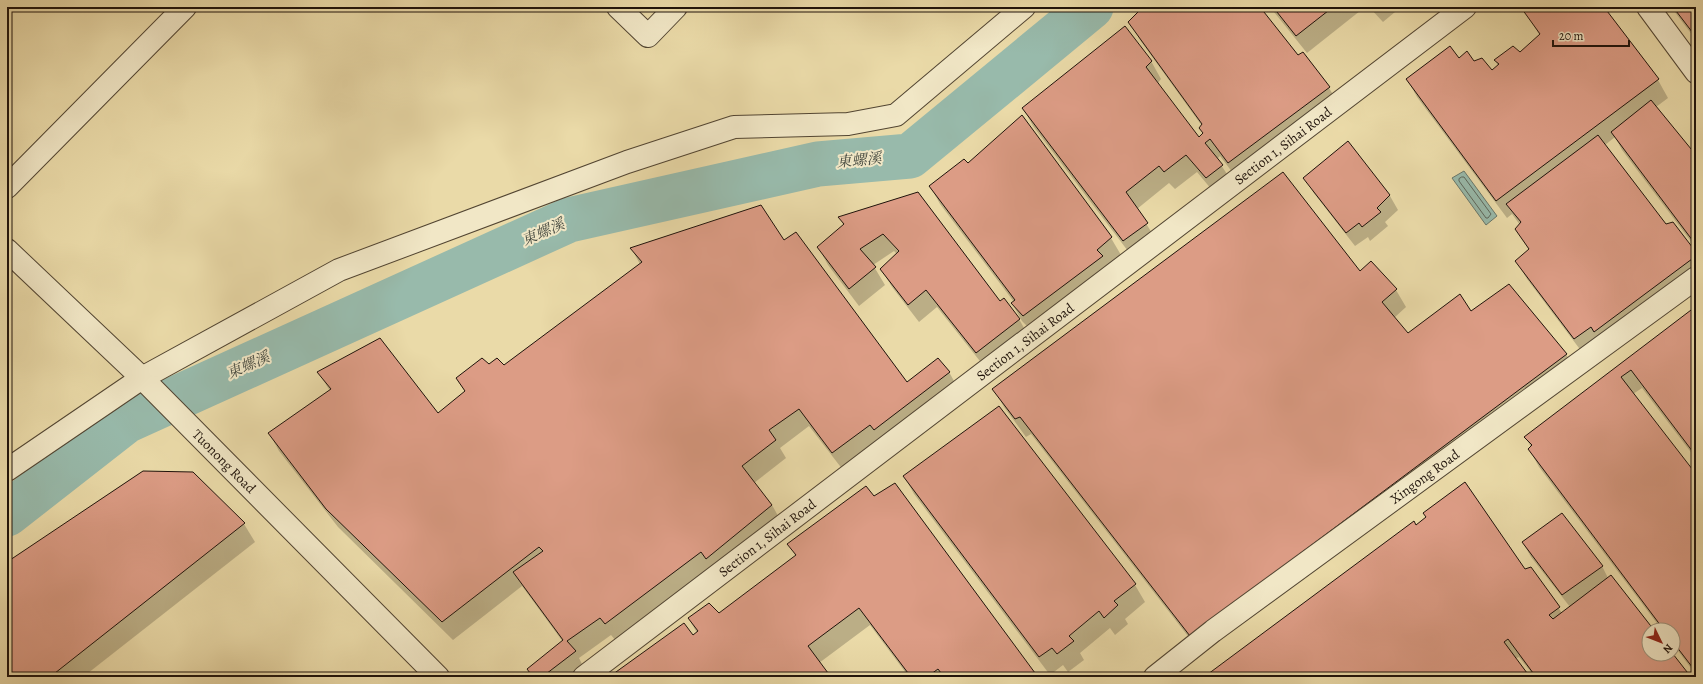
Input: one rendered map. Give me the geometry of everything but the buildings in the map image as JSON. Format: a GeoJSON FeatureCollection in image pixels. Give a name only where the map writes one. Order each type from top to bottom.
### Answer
{"type":"FeatureCollection","features":[{"type":"Feature","properties":{"kind":"street"},"geometry":{"type":"LineString","coordinates":[[7,187],[185,7]]}},
{"type":"Feature","properties":{"kind":"street"},"geometry":{"type":"LineString","coordinates":[[618,7],[648,36],[676,7]]}},
{"type":"Feature","properties":{"kind":"street"},"geometry":{"type":"LineString","coordinates":[[7,470],[142,378],[339,270],[627,162],[734,127],[848,124],[896,116],[1024,7]]}},
{"type":"Feature","properties":{"kind":"street","name":"Section 1, Sihai Road"},"geometry":{"type":"LineString","coordinates":[[584,677],[1465,7]]}},
{"type":"Feature","properties":{"kind":"street"},"geometry":{"type":"LineString","coordinates":[[1648,7],[1696,72]]}},
{"type":"Feature","properties":{"kind":"street","name":"Tuonong Road"},"geometry":{"type":"LineString","coordinates":[[7,250],[142,378],[438,677]]}},
{"type":"Feature","properties":{"kind":"street","name":"Xingong Road"},"geometry":{"type":"LineString","coordinates":[[1154,677],[1220,626],[1696,278]]}},
{"type":"Feature","properties":{"kind":"water"},"geometry":{"type":"Polygon","coordinates":[[[1464,171],[1497,216],[1486,225],[1452,178],[1464,171]]]}},
{"type":"Feature","properties":{"kind":"waterway","name":"東螺溪"},"geometry":{"type":"LineString","coordinates":[[7,514],[126,421],[569,220],[818,164],[910,156],[1091,7]]}}]}
